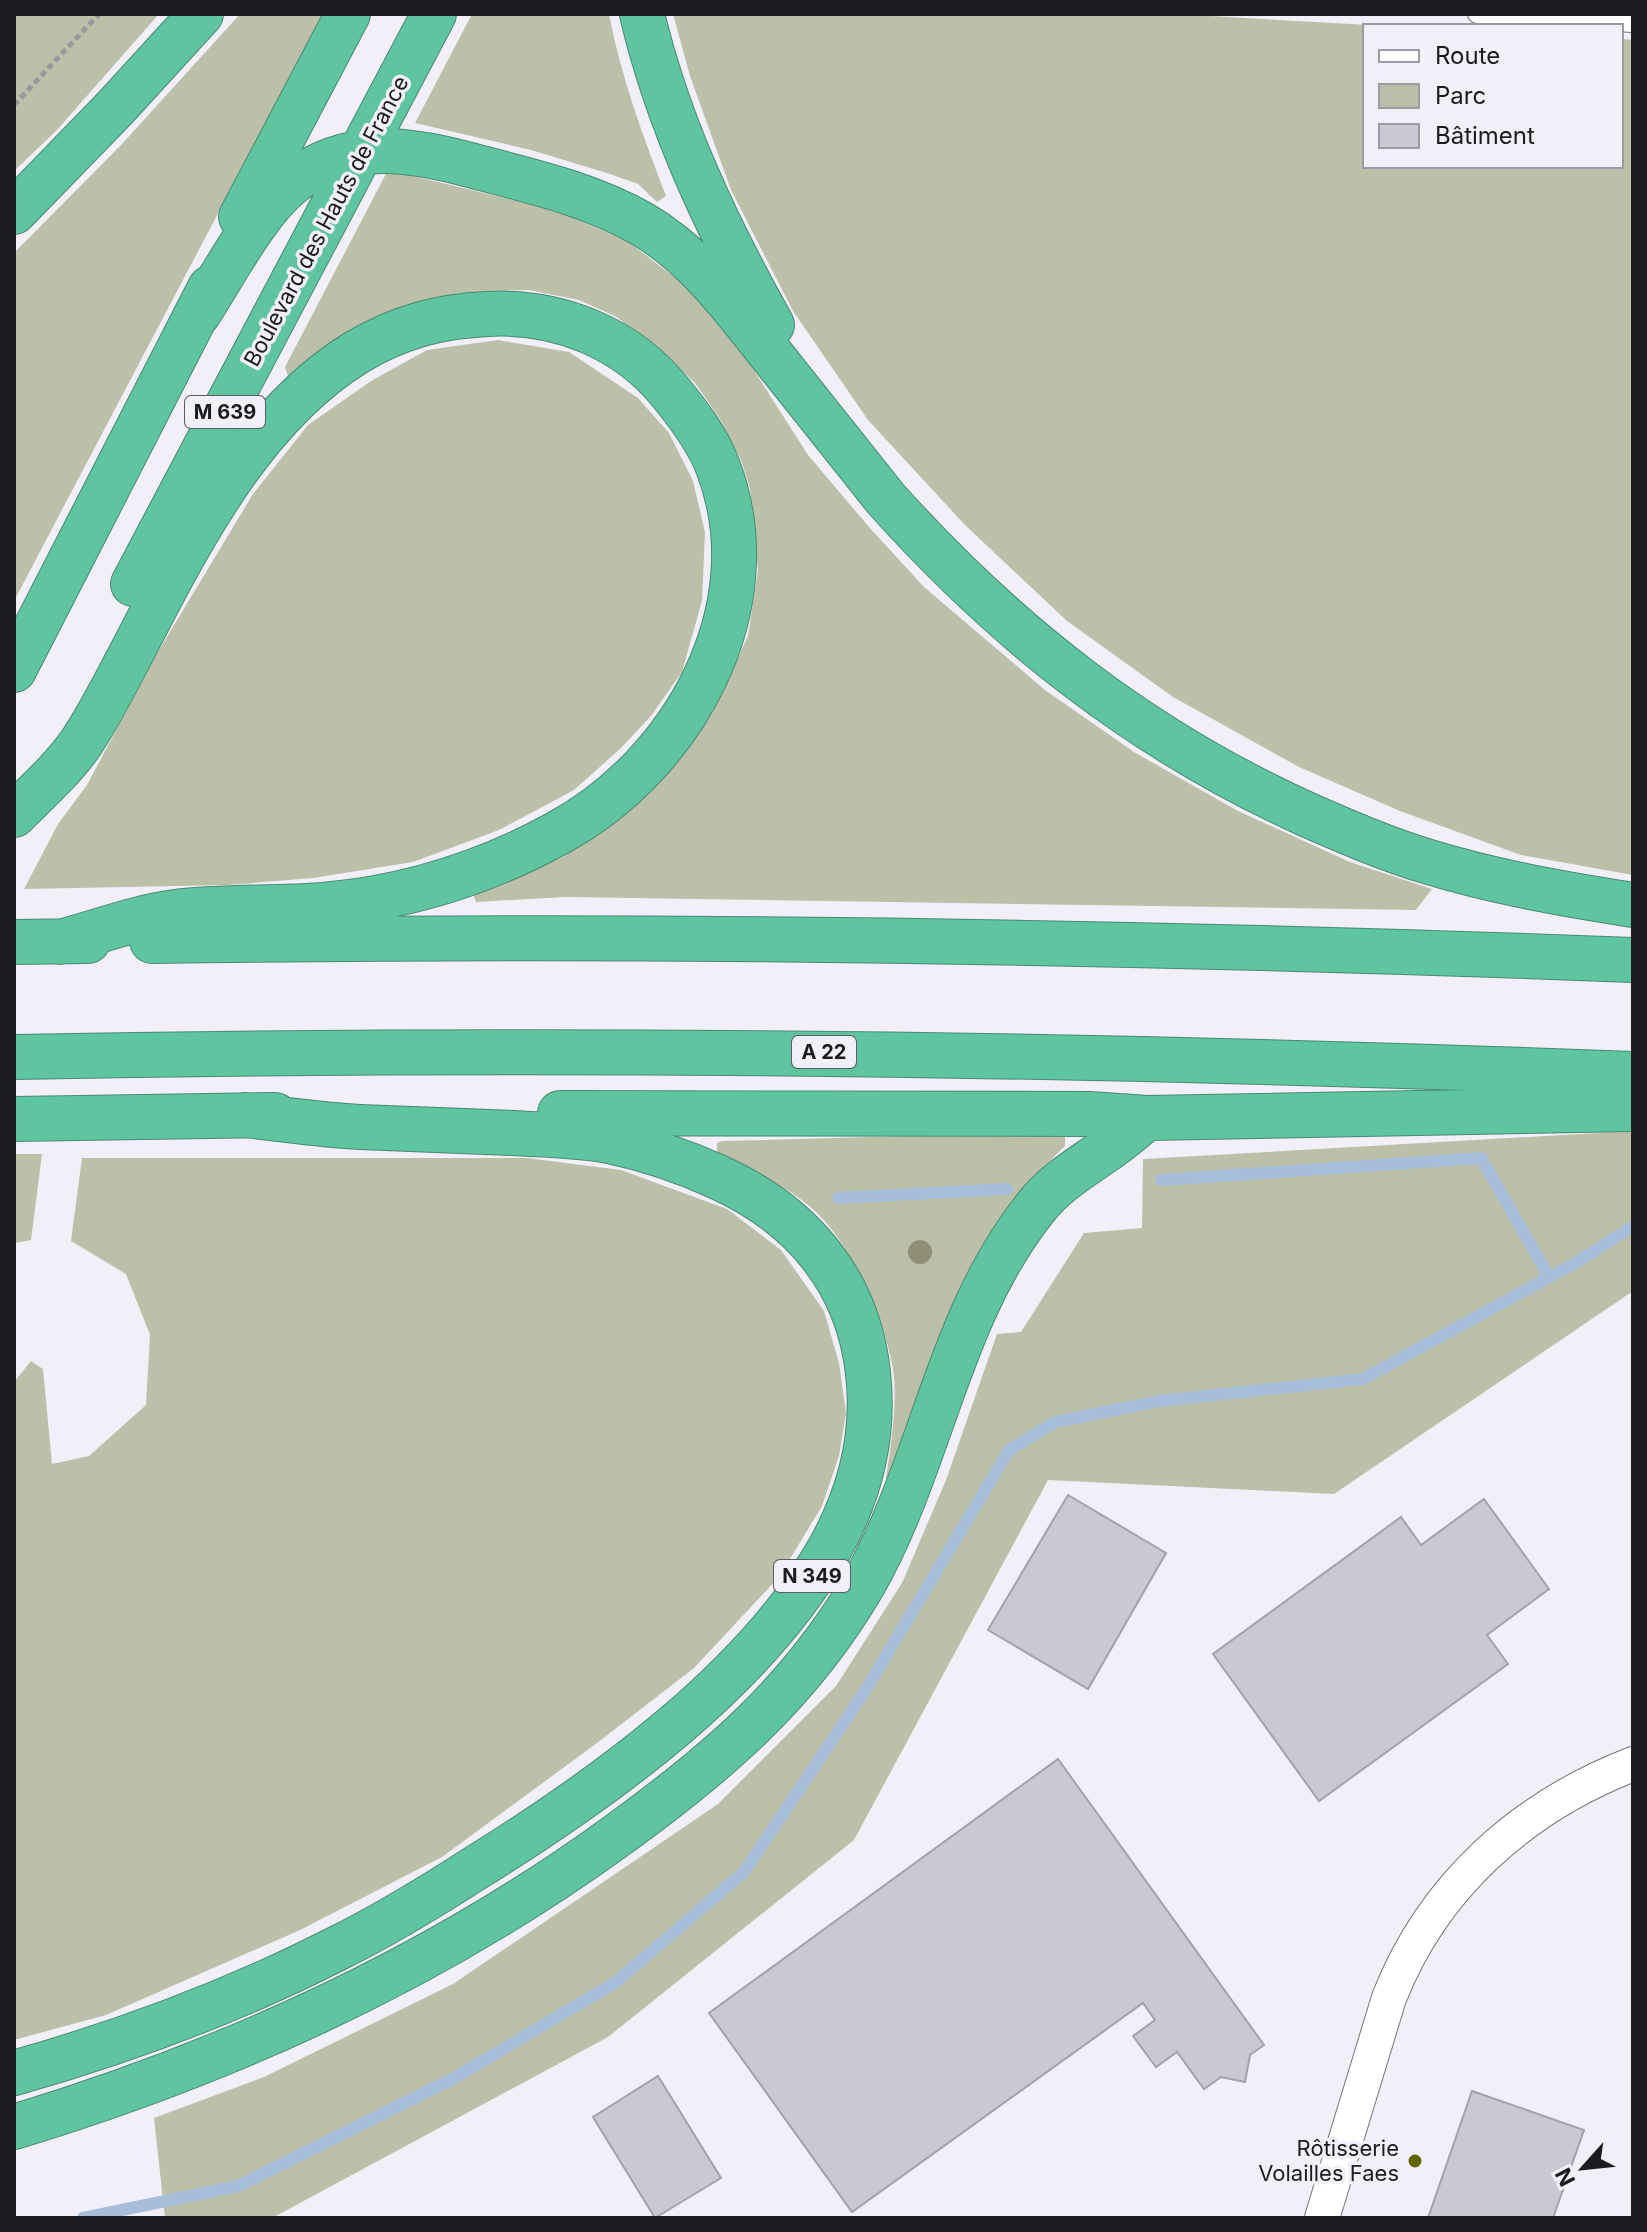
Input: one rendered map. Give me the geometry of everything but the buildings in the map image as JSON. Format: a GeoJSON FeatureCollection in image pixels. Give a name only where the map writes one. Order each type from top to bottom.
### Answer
{"type":"FeatureCollection","features":[{"type":"Feature","properties":{"kind":"highway"},"geometry":{"type":"LineString","coordinates":[[14,212],[201,14]]}},
{"type":"Feature","properties":{"kind":"highway","name":"M 639"},"geometry":{"type":"LineString","coordinates":[[14,670],[198,314],[259,179],[348,14]]}},
{"type":"Feature","properties":{"kind":"highway","name":"Boulevard des Hauts de France"},"geometry":{"type":"LineString","coordinates":[[14,809],[434,14]]}},
{"type":"Feature","properties":{"kind":"highway"},"geometry":{"type":"LineString","coordinates":[[642,14],[670,109],[696,177],[761,306],[830,428]]}},
{"type":"Feature","properties":{"kind":"highway"},"geometry":{"type":"LineString","coordinates":[[198,314],[264,212],[293,181],[335,158],[363,150],[401,150],[566,191],[642,224],[679,250],[719,290],[912,528],[965,583],[1029,641],[1113,705],[1210,766],[1254,790],[1340,829],[1425,861],[1535,888],[1633,905]]}},
{"type":"Feature","properties":{"kind":"highway"},"geometry":{"type":"LineString","coordinates":[[14,815],[58,771],[93,725],[181,557],[211,509],[276,419],[331,369],[384,337],[429,321],[483,314],[530,315],[578,326],[629,352],[648,367],[684,409],[716,461],[730,511],[734,571],[731,600],[715,653],[687,711],[662,746],[630,781],[580,820],[489,866],[417,889],[321,905],[169,913],[60,942]]}},
{"type":"Feature","properties":{"kind":"highway"},"geometry":{"type":"LineString","coordinates":[[14,942],[368,938],[744,939],[1281,949],[1633,960]]}},
{"type":"Feature","properties":{"kind":"highway","name":"A 22"},"geometry":{"type":"LineString","coordinates":[[14,1057],[534,1052],[930,1053],[1633,1074]]}},
{"type":"Feature","properties":{"kind":"highway"},"geometry":{"type":"LineString","coordinates":[[14,1119],[683,1112],[1073,1114],[1147,1118],[1633,1109]]}},
{"type":"Feature","properties":{"kind":"highway","name":"N 349"},"geometry":{"type":"LineString","coordinates":[[14,2073],[73,2057],[177,2019],[336,1949],[426,1900],[523,1839],[612,1776],[744,1661],[797,1599],[831,1546],[853,1498],[866,1456],[872,1404],[865,1344],[850,1298],[826,1259],[801,1234],[767,1205],[723,1179],[663,1155],[605,1140],[351,1127],[245,1115]]}},
{"type":"Feature","properties":{"kind":"highway"},"geometry":{"type":"LineString","coordinates":[[14,2127],[92,2103],[265,2037],[411,1965],[531,1896],[662,1803],[762,1718],[833,1633],[866,1579],[898,1511],[985,1286],[1010,1242],[1038,1204],[1071,1171],[1104,1152],[1147,1118]]}},
{"type":"Feature","properties":{"kind":"street"},"geometry":{"type":"LineString","coordinates":[[1322,2218],[1389,1998],[1401,1967],[1434,1912],[1485,1854],[1512,1831],[1571,1792],[1633,1764]]}},
{"type":"Feature","properties":{"kind":"lane"},"geometry":{"type":"LineString","coordinates":[[1477,14],[1633,23]]}},
{"type":"Feature","properties":{"kind":"path"},"geometry":{"type":"LineString","coordinates":[[14,105],[99,14]]}},
{"type":"Feature","properties":{"kind":"green space"},"geometry":{"type":"Polygon","coordinates":[[[14,14],[159,14],[57,130],[14,171],[14,14]]]}},
{"type":"Feature","properties":{"kind":"green space"},"geometry":{"type":"Polygon","coordinates":[[[240,14],[323,14],[14,601],[14,253],[122,144],[240,14]]]}},
{"type":"Feature","properties":{"kind":"green space"},"geometry":{"type":"Polygon","coordinates":[[[472,14],[609,14],[626,83],[666,196],[657,202],[638,184],[610,174],[531,150],[415,123],[472,14]]]}},
{"type":"Feature","properties":{"kind":"green space"},"geometry":{"type":"Polygon","coordinates":[[[673,14],[1175,14],[1363,25],[1363,168],[1623,168],[1623,39],[1633,40],[1633,875],[1521,855],[1400,811],[1299,767],[1173,697],[1067,621],[965,525],[868,420],[793,311],[731,190],[690,76],[673,14]]]}},
{"type":"Feature","properties":{"kind":"green space"},"geometry":{"type":"Polygon","coordinates":[[[388,170],[555,210],[627,241],[681,282],[734,339],[808,455],[924,587],[1045,690],[1134,752],[1238,811],[1350,862],[1432,889],[1416,910],[566,897],[476,902],[472,891],[563,857],[629,812],[713,712],[748,636],[758,570],[750,488],[741,460],[722,422],[695,383],[660,350],[615,316],[579,300],[529,290],[487,291],[440,300],[293,377],[288,376],[285,367],[388,170]]]}},
{"type":"Feature","properties":{"kind":"green space"},"geometry":{"type":"Polygon","coordinates":[[[498,340],[569,352],[638,398],[669,433],[693,481],[705,532],[702,601],[682,672],[651,716],[574,790],[499,830],[413,862],[313,878],[227,885],[24,889],[58,824],[87,785],[156,655],[253,494],[308,425],[371,381],[427,350],[498,340]]]}},
{"type":"Feature","properties":{"kind":"green space"},"geometry":{"type":"Polygon","coordinates":[[[1633,1131],[1633,1291],[1334,1494],[1048,1480],[854,1840],[608,2037],[274,2217],[165,2218],[154,2118],[264,2077],[453,1984],[718,1804],[836,1686],[902,1583],[946,1480],[997,1334],[1021,1332],[1084,1233],[1142,1228],[1143,1159],[1633,1131]]]}},
{"type":"Feature","properties":{"kind":"green space"},"geometry":{"type":"Polygon","coordinates":[[[1059,1132],[1065,1136],[1065,1146],[1031,1180],[997,1224],[968,1280],[890,1480],[886,1478],[894,1409],[893,1369],[883,1330],[856,1267],[833,1231],[809,1206],[773,1182],[721,1156],[717,1143],[1059,1132]]]}},
{"type":"Feature","properties":{"kind":"green space"},"geometry":{"type":"Polygon","coordinates":[[[14,1154],[42,1154],[31,1240],[14,1243],[14,1154]]]}},
{"type":"Feature","properties":{"kind":"green space"},"geometry":{"type":"Polygon","coordinates":[[[82,1158],[527,1158],[621,1170],[727,1209],[781,1250],[824,1311],[839,1363],[846,1413],[839,1456],[822,1506],[779,1577],[694,1668],[597,1743],[442,1857],[300,1930],[106,2015],[14,2040],[14,1382],[31,1361],[43,1369],[52,1464],[89,1456],[146,1405],[150,1335],[126,1274],[71,1241],[82,1158]]]}},
{"type":"Feature","properties":{"kind":"waterway"},"geometry":{"type":"LineString","coordinates":[[1161,1180],[1481,1158],[1549,1277]]}},
{"type":"Feature","properties":{"kind":"waterway"},"geometry":{"type":"LineString","coordinates":[[838,1198],[1007,1189]]}},
{"type":"Feature","properties":{"kind":"waterway"},"geometry":{"type":"LineString","coordinates":[[83,2218],[238,2186],[456,2077],[616,1982],[744,1872],[865,1691],[1009,1450],[1055,1422],[1159,1401],[1363,1379],[1579,1261],[1633,1226]]}},
{"type":"Feature","properties":{"kind":"place","name":"Rôtisserie Volailles Faes"},"geometry":{"type":"Point","coordinates":[1415,2161]}}]}
